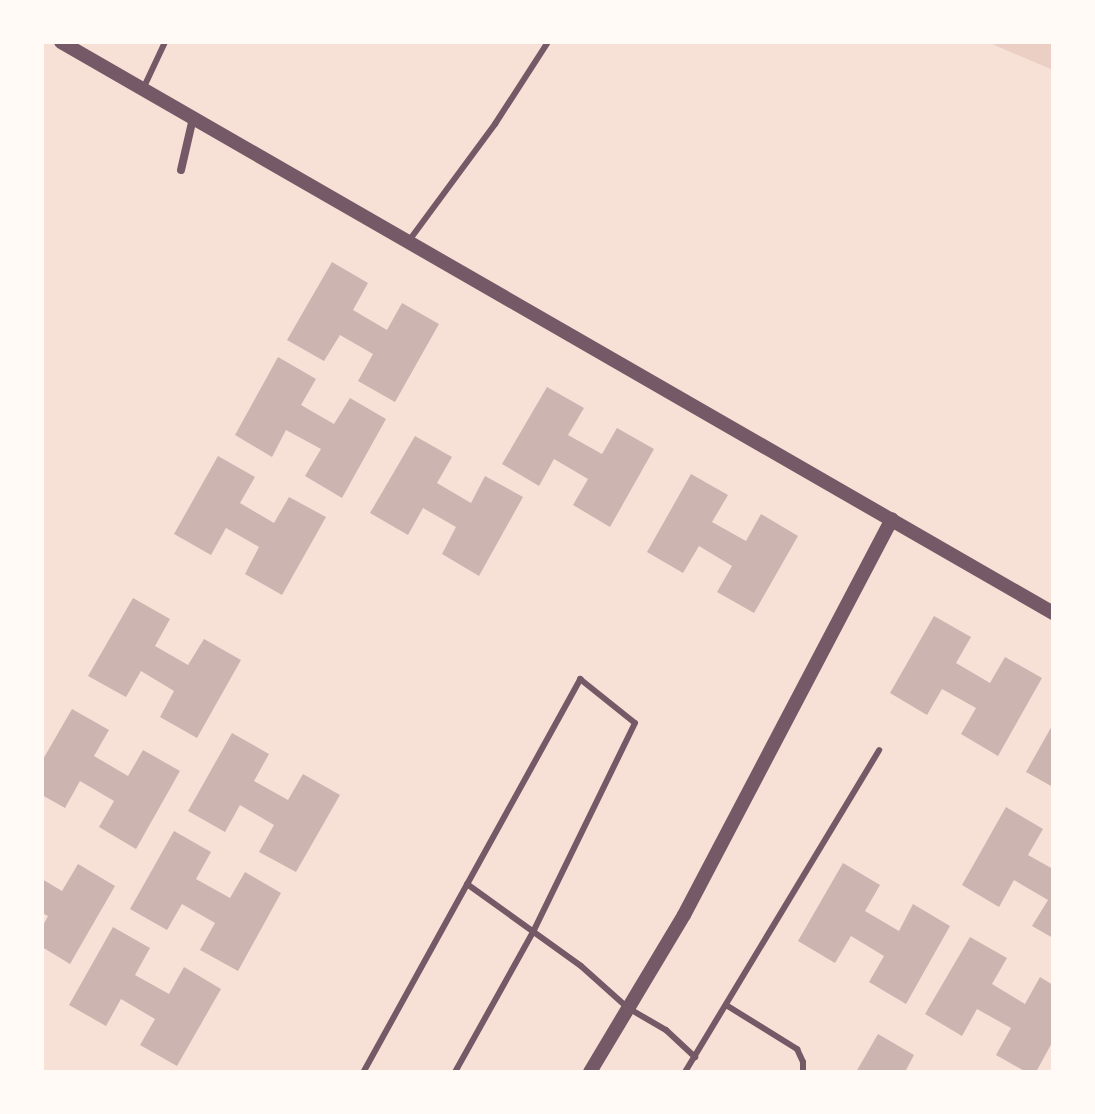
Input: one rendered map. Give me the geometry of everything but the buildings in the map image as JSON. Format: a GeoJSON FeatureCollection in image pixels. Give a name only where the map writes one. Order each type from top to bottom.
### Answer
{"type":"FeatureCollection","features":[{"type":"Feature","properties":{"kind":"street"},"geometry":{"type":"LineString","coordinates":[[61,42],[1053,613]]}},
{"type":"Feature","properties":{"kind":"street"},"geometry":{"type":"LineString","coordinates":[[181,170],[193,118]]}},
{"type":"Feature","properties":{"kind":"street"},"geometry":{"type":"LineString","coordinates":[[590,1072],[684,915],[892,519]]}},
{"type":"Feature","properties":{"kind":"lane"},"geometry":{"type":"LineString","coordinates":[[143,89],[165,42]]}},
{"type":"Feature","properties":{"kind":"lane"},"geometry":{"type":"LineString","coordinates":[[408,242],[495,124],[548,42]]}},
{"type":"Feature","properties":{"kind":"lane"},"geometry":{"type":"LineString","coordinates":[[364,1071],[580,679],[635,723],[533,932],[455,1072]]}},
{"type":"Feature","properties":{"kind":"lane"},"geometry":{"type":"LineString","coordinates":[[685,1072],[879,750]]}},
{"type":"Feature","properties":{"kind":"lane"},"geometry":{"type":"LineString","coordinates":[[467,884],[581,966],[628,1008],[666,1030],[695,1057]]}},
{"type":"Feature","properties":{"kind":"lane"},"geometry":{"type":"LineString","coordinates":[[726,1005],[797,1049],[803,1062],[803,1072]]}},
{"type":"Feature","properties":{"kind":"shaded area"},"geometry":{"type":"Polygon","coordinates":[[[987,42],[1053,42],[1053,70],[987,42]]]}}]}
